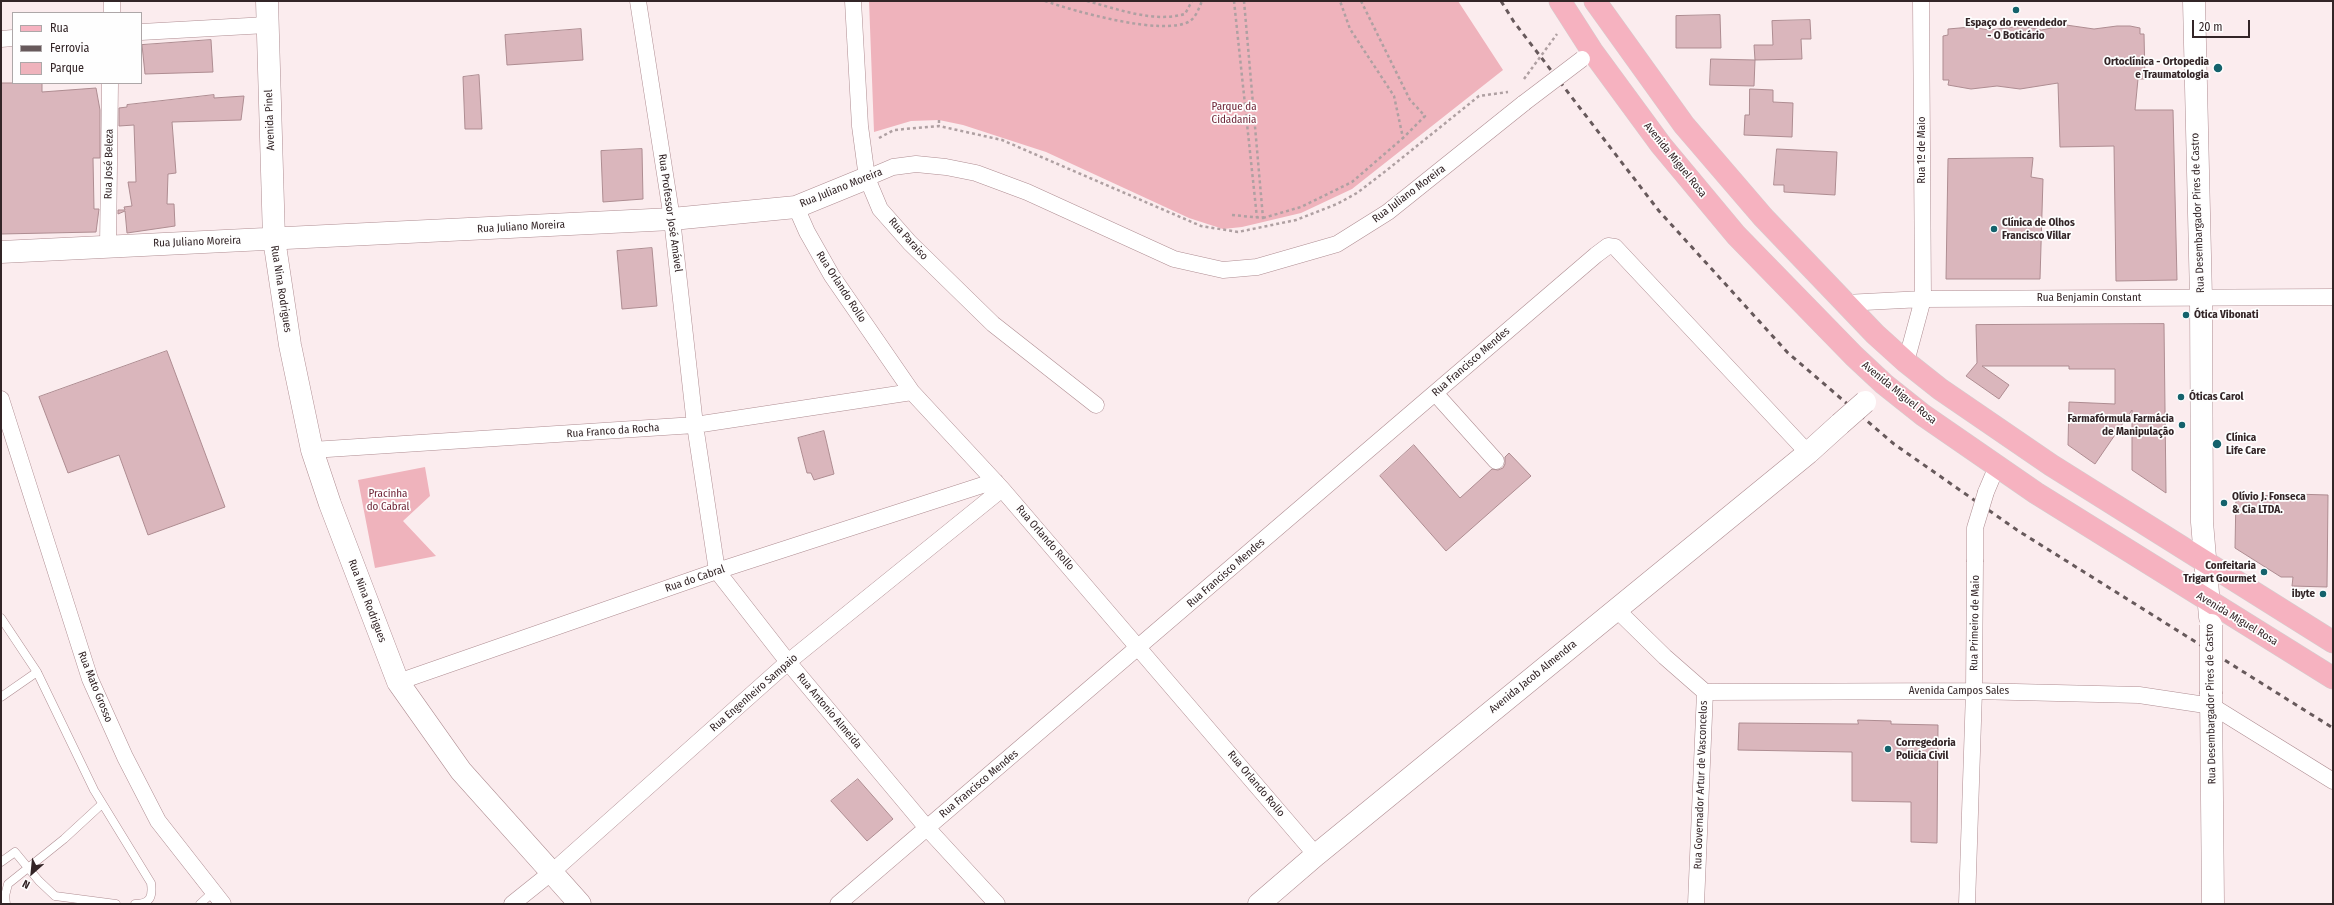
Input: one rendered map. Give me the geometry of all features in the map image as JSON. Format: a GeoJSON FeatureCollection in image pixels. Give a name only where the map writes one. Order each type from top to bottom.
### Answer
{"type":"FeatureCollection","features":[{"type":"Feature","properties":{"kind":"main road","name":"Avenida Miguel Rosa"},"geometry":{"type":"LineString","coordinates":[[1560,1],[1587,55],[1736,234],[1854,356],[1884,384],[1923,415],[1997,466],[2209,602],[2333,678]]}},
{"type":"Feature","properties":{"kind":"main road"},"geometry":{"type":"LineString","coordinates":[[1595,1],[1684,125],[1763,217],[1845,303],[1906,362],[1940,389],[2050,465],[2333,642]]}},
{"type":"Feature","properties":{"kind":"main road"},"geometry":{"type":"LineString","coordinates":[[1884,384],[1897,373],[1906,362]]}},
{"type":"Feature","properties":{"kind":"street"},"geometry":{"type":"LineString","coordinates":[[112,1],[112,12]]}},
{"type":"Feature","properties":{"kind":"street","name":"Avenida Pinel"},"geometry":{"type":"LineString","coordinates":[[267,1],[274,239]]}},
{"type":"Feature","properties":{"kind":"street","name":"Rua Professor José Amável"},"geometry":{"type":"LineString","coordinates":[[638,1],[672,219],[695,426]]}},
{"type":"Feature","properties":{"kind":"street","name":"Rua Paraiso"},"geometry":{"type":"LineString","coordinates":[[853,1],[856,74],[867,178],[880,209],[910,243],[992,324],[1096,405]]}},
{"type":"Feature","properties":{"kind":"street","name":"Rua 1º de Maio"},"geometry":{"type":"LineString","coordinates":[[1921,1],[1923,299]]}},
{"type":"Feature","properties":{"kind":"street","name":"Rua Desembargador Pires de Castro"},"geometry":{"type":"LineString","coordinates":[[2194,1],[2201,298],[2202,522],[2211,625],[2213,904]]}},
{"type":"Feature","properties":{"kind":"street"},"geometry":{"type":"LineString","coordinates":[[142,32],[267,25]]}},
{"type":"Feature","properties":{"kind":"street"},"geometry":{"type":"LineString","coordinates":[[1,39],[12,38]]}},
{"type":"Feature","properties":{"kind":"street","name":"Rua Juliano Moreira"},"geometry":{"type":"LineString","coordinates":[[1,252],[672,219],[796,207],[893,167],[916,164],[946,167],[976,173],[1027,192],[1174,259],[1223,270],[1257,267],[1336,244],[1388,212],[1524,103],[1587,55]]}},
{"type":"Feature","properties":{"kind":"street","name":"Rua José Beleza"},"geometry":{"type":"LineString","coordinates":[[108,246],[110,84]]}},
{"type":"Feature","properties":{"kind":"street","name":"Rua Orlando Rollo"},"geometry":{"type":"LineString","coordinates":[[796,207],[807,232],[832,276],[912,392],[998,485],[1140,647],[1316,855]]}},
{"type":"Feature","properties":{"kind":"street","name":"Rua Nina Rodrigues"},"geometry":{"type":"LineString","coordinates":[[274,239],[290,345],[312,450],[398,682],[461,771],[580,904]]}},
{"type":"Feature","properties":{"kind":"street","name":"Rua Francisco Mendes"},"geometry":{"type":"LineString","coordinates":[[838,904],[1608,246],[1615,247],[1808,453]]}},
{"type":"Feature","properties":{"kind":"street","name":"Rua Benjamin Constant"},"geometry":{"type":"LineString","coordinates":[[1845,303],[1923,299],[2333,297]]}},
{"type":"Feature","properties":{"kind":"street"},"geometry":{"type":"LineString","coordinates":[[1906,362],[1923,299]]}},
{"type":"Feature","properties":{"kind":"street","name":"Avenida Jacob Almendra"},"geometry":{"type":"LineString","coordinates":[[1260,904],[1316,855],[1808,453],[1884,384]]}},
{"type":"Feature","properties":{"kind":"street","name":"Rua Franco da Rocha"},"geometry":{"type":"LineString","coordinates":[[312,450],[695,426],[912,392]]}},
{"type":"Feature","properties":{"kind":"street"},"geometry":{"type":"LineString","coordinates":[[1435,393],[1496,461]]}},
{"type":"Feature","properties":{"kind":"street","name":"Rua Mato Grosso"},"geometry":{"type":"LineString","coordinates":[[1,400],[15,448],[37,510],[90,679],[125,757],[158,821],[217,899]]}},
{"type":"Feature","properties":{"kind":"street","name":"Rua Antonio Almeida"},"geometry":{"type":"LineString","coordinates":[[695,426],[717,571],[788,662],[927,828],[997,904]]}},
{"type":"Feature","properties":{"kind":"street","name":"Rua Mato Grosso"},"geometry":{"type":"LineString","coordinates":[[1,430],[15,448]]}},
{"type":"Feature","properties":{"kind":"street","name":"Rua Primeiro de Maio"},"geometry":{"type":"LineString","coordinates":[[1967,904],[1974,691],[1975,528],[1986,492],[1997,466]]}},
{"type":"Feature","properties":{"kind":"street","name":"Rua do Cabral"},"geometry":{"type":"LineString","coordinates":[[398,682],[717,571],[998,485]]}},
{"type":"Feature","properties":{"kind":"street","name":"Rua Engenheiro Sampaio"},"geometry":{"type":"LineString","coordinates":[[512,904],[552,872],[788,662],[998,485]]}},
{"type":"Feature","properties":{"kind":"street","name":"Rua Governador Artur de Vasconcelos"},"geometry":{"type":"LineString","coordinates":[[1616,609],[1665,657],[1705,692],[1696,904]]}},
{"type":"Feature","properties":{"kind":"street","name":"Avenida Campos Sales"},"geometry":{"type":"LineString","coordinates":[[1705,692],[1974,691],[2140,695],[2212,700]]}},
{"type":"Feature","properties":{"kind":"street"},"geometry":{"type":"LineString","coordinates":[[2212,700],[2333,781]]}},
{"type":"Feature","properties":{"kind":"lane"},"geometry":{"type":"LineString","coordinates":[[1,618],[37,672],[102,804],[151,883],[151,895],[149,900],[144,904],[135,904]]}},
{"type":"Feature","properties":{"kind":"lane"},"geometry":{"type":"LineString","coordinates":[[1,697],[37,672]]}},
{"type":"Feature","properties":{"kind":"lane"},"geometry":{"type":"LineString","coordinates":[[6,904],[5,896],[8,884],[102,804]]}},
{"type":"Feature","properties":{"kind":"lane"},"geometry":{"type":"LineString","coordinates":[[1,862],[15,852],[55,896],[116,904]]}},
{"type":"Feature","properties":{"kind":"lane"},"geometry":{"type":"LineString","coordinates":[[200,904],[217,899]]}},
{"type":"Feature","properties":{"kind":"path"},"geometry":{"type":"LineString","coordinates":[[1045,1],[1138,25],[1165,26],[1188,22],[1194,19],[1202,1]]}},
{"type":"Feature","properties":{"kind":"path"},"geometry":{"type":"LineString","coordinates":[[1087,1],[1141,14],[1164,17],[1185,14],[1192,1]]}},
{"type":"Feature","properties":{"kind":"path"},"geometry":{"type":"LineString","coordinates":[[1234,1],[1257,218]]}},
{"type":"Feature","properties":{"kind":"path"},"geometry":{"type":"LineString","coordinates":[[1244,1],[1263,218]]}},
{"type":"Feature","properties":{"kind":"path"},"geometry":{"type":"LineString","coordinates":[[1340,1],[1350,29],[1394,96],[1403,138]]}},
{"type":"Feature","properties":{"kind":"path"},"geometry":{"type":"LineString","coordinates":[[1232,215],[1263,218],[1301,207],[1352,182],[1403,138],[1425,116],[1410,100],[1361,1]]}},
{"type":"Feature","properties":{"kind":"path"},"geometry":{"type":"LineString","coordinates":[[1522,82],[1557,34]]}},
{"type":"Feature","properties":{"kind":"path"},"geometry":{"type":"LineString","coordinates":[[863,147],[894,130],[939,126],[1002,140],[1201,226],[1238,232],[1296,220],[1337,204],[1357,193],[1381,175],[1479,96],[1511,91]]}},
{"type":"Feature","properties":{"kind":"path"},"geometry":{"type":"LineString","coordinates":[[939,120],[939,126]]}},
{"type":"Feature","properties":{"kind":"green space","name":"Parque da Cidadania"},"geometry":{"type":"Polygon","coordinates":[[[869,1],[1458,1],[1503,70],[1352,189],[1301,213],[1242,227],[1223,229],[1189,218],[1046,152],[963,125],[939,120],[911,121],[874,132],[869,1]]]}},
{"type":"Feature","properties":{"kind":"green space","name":"Pracinha do Cabral"},"geometry":{"type":"Polygon","coordinates":[[[425,467],[430,496],[403,521],[436,556],[375,568],[358,480],[425,467]]]}},
{"type":"Feature","properties":{"kind":"building"},"geometry":{"type":"Polygon","coordinates":[[[1720,15],[1721,48],[1676,48],[1676,16],[1720,15]]]}},
{"type":"Feature","properties":{"kind":"building"},"geometry":{"type":"Polygon","coordinates":[[[1810,20],[1811,39],[1801,39],[1802,59],[1755,60],[1754,45],[1773,45],[1772,21],[1810,20]]]}},
{"type":"Feature","properties":{"kind":"building"},"geometry":{"type":"Polygon","coordinates":[[[2066,25],[2094,29],[2130,26],[2140,28],[2140,34],[2144,34],[2145,79],[2138,79],[2135,110],[2173,110],[2177,280],[2116,281],[2114,146],[2060,147],[2058,83],[2020,89],[1997,86],[1971,89],[1948,85],[1949,80],[1943,80],[1943,36],[1948,35],[1948,29],[1971,27],[1989,30],[2022,26],[2041,30],[2066,25]]]}},
{"type":"Feature","properties":{"kind":"building"},"geometry":{"type":"Polygon","coordinates":[[[581,29],[583,60],[507,65],[505,35],[581,29]]]}},
{"type":"Feature","properties":{"kind":"building"},"geometry":{"type":"Polygon","coordinates":[[[211,40],[213,72],[145,74],[142,45],[211,40]]]}},
{"type":"Feature","properties":{"kind":"building"},"geometry":{"type":"Polygon","coordinates":[[[1711,59],[1755,60],[1754,86],[1710,85],[1711,59]]]}},
{"type":"Feature","properties":{"kind":"building"},"geometry":{"type":"Polygon","coordinates":[[[479,75],[482,129],[465,129],[463,77],[479,75]]]}},
{"type":"Feature","properties":{"kind":"building"},"geometry":{"type":"Polygon","coordinates":[[[1,83],[42,84],[42,92],[96,88],[100,110],[100,158],[93,158],[94,209],[99,209],[96,232],[1,234],[1,83]]]}},
{"type":"Feature","properties":{"kind":"building"},"geometry":{"type":"Polygon","coordinates":[[[1750,89],[1773,90],[1773,102],[1793,103],[1792,137],[1744,135],[1745,115],[1749,115],[1750,89]]]}},
{"type":"Feature","properties":{"kind":"building"},"geometry":{"type":"Polygon","coordinates":[[[214,95],[214,98],[244,96],[241,120],[172,122],[176,173],[168,174],[167,204],[174,204],[175,226],[127,233],[125,211],[118,214],[118,210],[125,210],[124,207],[132,206],[128,182],[136,182],[134,125],[119,126],[119,108],[127,107],[127,105],[214,95]]]}},
{"type":"Feature","properties":{"kind":"building"},"geometry":{"type":"Polygon","coordinates":[[[642,149],[643,199],[603,202],[601,151],[642,149]]]}},
{"type":"Feature","properties":{"kind":"building"},"geometry":{"type":"Polygon","coordinates":[[[1777,149],[1837,152],[1835,195],[1784,192],[1784,185],[1774,185],[1777,149]]]}},
{"type":"Feature","properties":{"kind":"building","name":"Clínica de Olhos Francisco Villar"},"geometry":{"type":"Polygon","coordinates":[[[2033,158],[2031,177],[2043,179],[2040,279],[1946,279],[1948,159],[2033,158]]]}},
{"type":"Feature","properties":{"kind":"building"},"geometry":{"type":"Polygon","coordinates":[[[652,248],[657,306],[622,309],[617,251],[652,248]]]}},
{"type":"Feature","properties":{"kind":"building"},"geometry":{"type":"Polygon","coordinates":[[[2164,324],[2166,493],[2132,470],[2132,410],[2095,464],[2068,445],[2069,402],[2115,404],[2115,369],[2069,369],[2069,366],[1982,366],[2009,385],[1999,399],[1966,376],[1977,363],[1976,325],[2164,324]]]}},
{"type":"Feature","properties":{"kind":"building"},"geometry":{"type":"Polygon","coordinates":[[[167,351],[225,507],[148,535],[119,455],[68,473],[39,397],[167,351]]]}},
{"type":"Feature","properties":{"kind":"building"},"geometry":{"type":"Polygon","coordinates":[[[824,431],[834,474],[814,480],[811,473],[807,473],[798,438],[824,431]]]}},
{"type":"Feature","properties":{"kind":"building"},"geometry":{"type":"Polygon","coordinates":[[[1414,445],[1460,498],[1492,469],[1498,470],[1503,468],[1505,464],[1505,457],[1509,453],[1531,476],[1446,551],[1380,476],[1414,445]]]}},
{"type":"Feature","properties":{"kind":"building"},"geometry":{"type":"Polygon","coordinates":[[[2294,494],[2328,495],[2327,587],[2292,586],[2293,577],[2281,577],[2235,548],[2236,495],[2294,496],[2294,494]]]}},
{"type":"Feature","properties":{"kind":"building"},"geometry":{"type":"Polygon","coordinates":[[[1858,720],[1891,721],[1891,724],[1938,725],[1937,843],[1911,842],[1911,802],[1852,801],[1852,752],[1738,750],[1739,723],[1858,724],[1858,720]]]}},
{"type":"Feature","properties":{"kind":"building"},"geometry":{"type":"Polygon","coordinates":[[[858,779],[893,819],[867,841],[831,801],[858,779]]]}},
{"type":"Feature","properties":{"kind":"railway"},"geometry":{"type":"LineString","coordinates":[[1501,1],[1514,22],[1659,211],[1788,353],[1894,444],[2017,530],[2333,728]]}},
{"type":"Feature","properties":{"kind":"place","name":"Espaço do revendedor - O Boticário"},"geometry":{"type":"Point","coordinates":[2016,10]}},
{"type":"Feature","properties":{"kind":"place","name":"Ortoclínica - Ortopedia e Traumatologia"},"geometry":{"type":"Point","coordinates":[2218,68]}},
{"type":"Feature","properties":{"kind":"place","name":"Clínica de Olhos Francisco Villar"},"geometry":{"type":"Point","coordinates":[1994,229]}},
{"type":"Feature","properties":{"kind":"place","name":"Ótica Vibonati"},"geometry":{"type":"Point","coordinates":[2186,315]}},
{"type":"Feature","properties":{"kind":"place","name":"Óticas Carol"},"geometry":{"type":"Point","coordinates":[2181,397]}},
{"type":"Feature","properties":{"kind":"place","name":"Farmafórmula Farmácia de Manipulação"},"geometry":{"type":"Point","coordinates":[2182,425]}},
{"type":"Feature","properties":{"kind":"place","name":"Clínica Life Care"},"geometry":{"type":"Point","coordinates":[2217,444]}},
{"type":"Feature","properties":{"kind":"place","name":"Olívio J. Fonseca & Cia LTDA."},"geometry":{"type":"Point","coordinates":[2224,503]}},
{"type":"Feature","properties":{"kind":"place","name":"Confeitaria Trigart Gourmet"},"geometry":{"type":"Point","coordinates":[2264,572]}},
{"type":"Feature","properties":{"kind":"place","name":"ibyte"},"geometry":{"type":"Point","coordinates":[2323,594]}},
{"type":"Feature","properties":{"kind":"place","name":"Corregedoria Policia Civil"},"geometry":{"type":"Point","coordinates":[1888,749]}}]}
